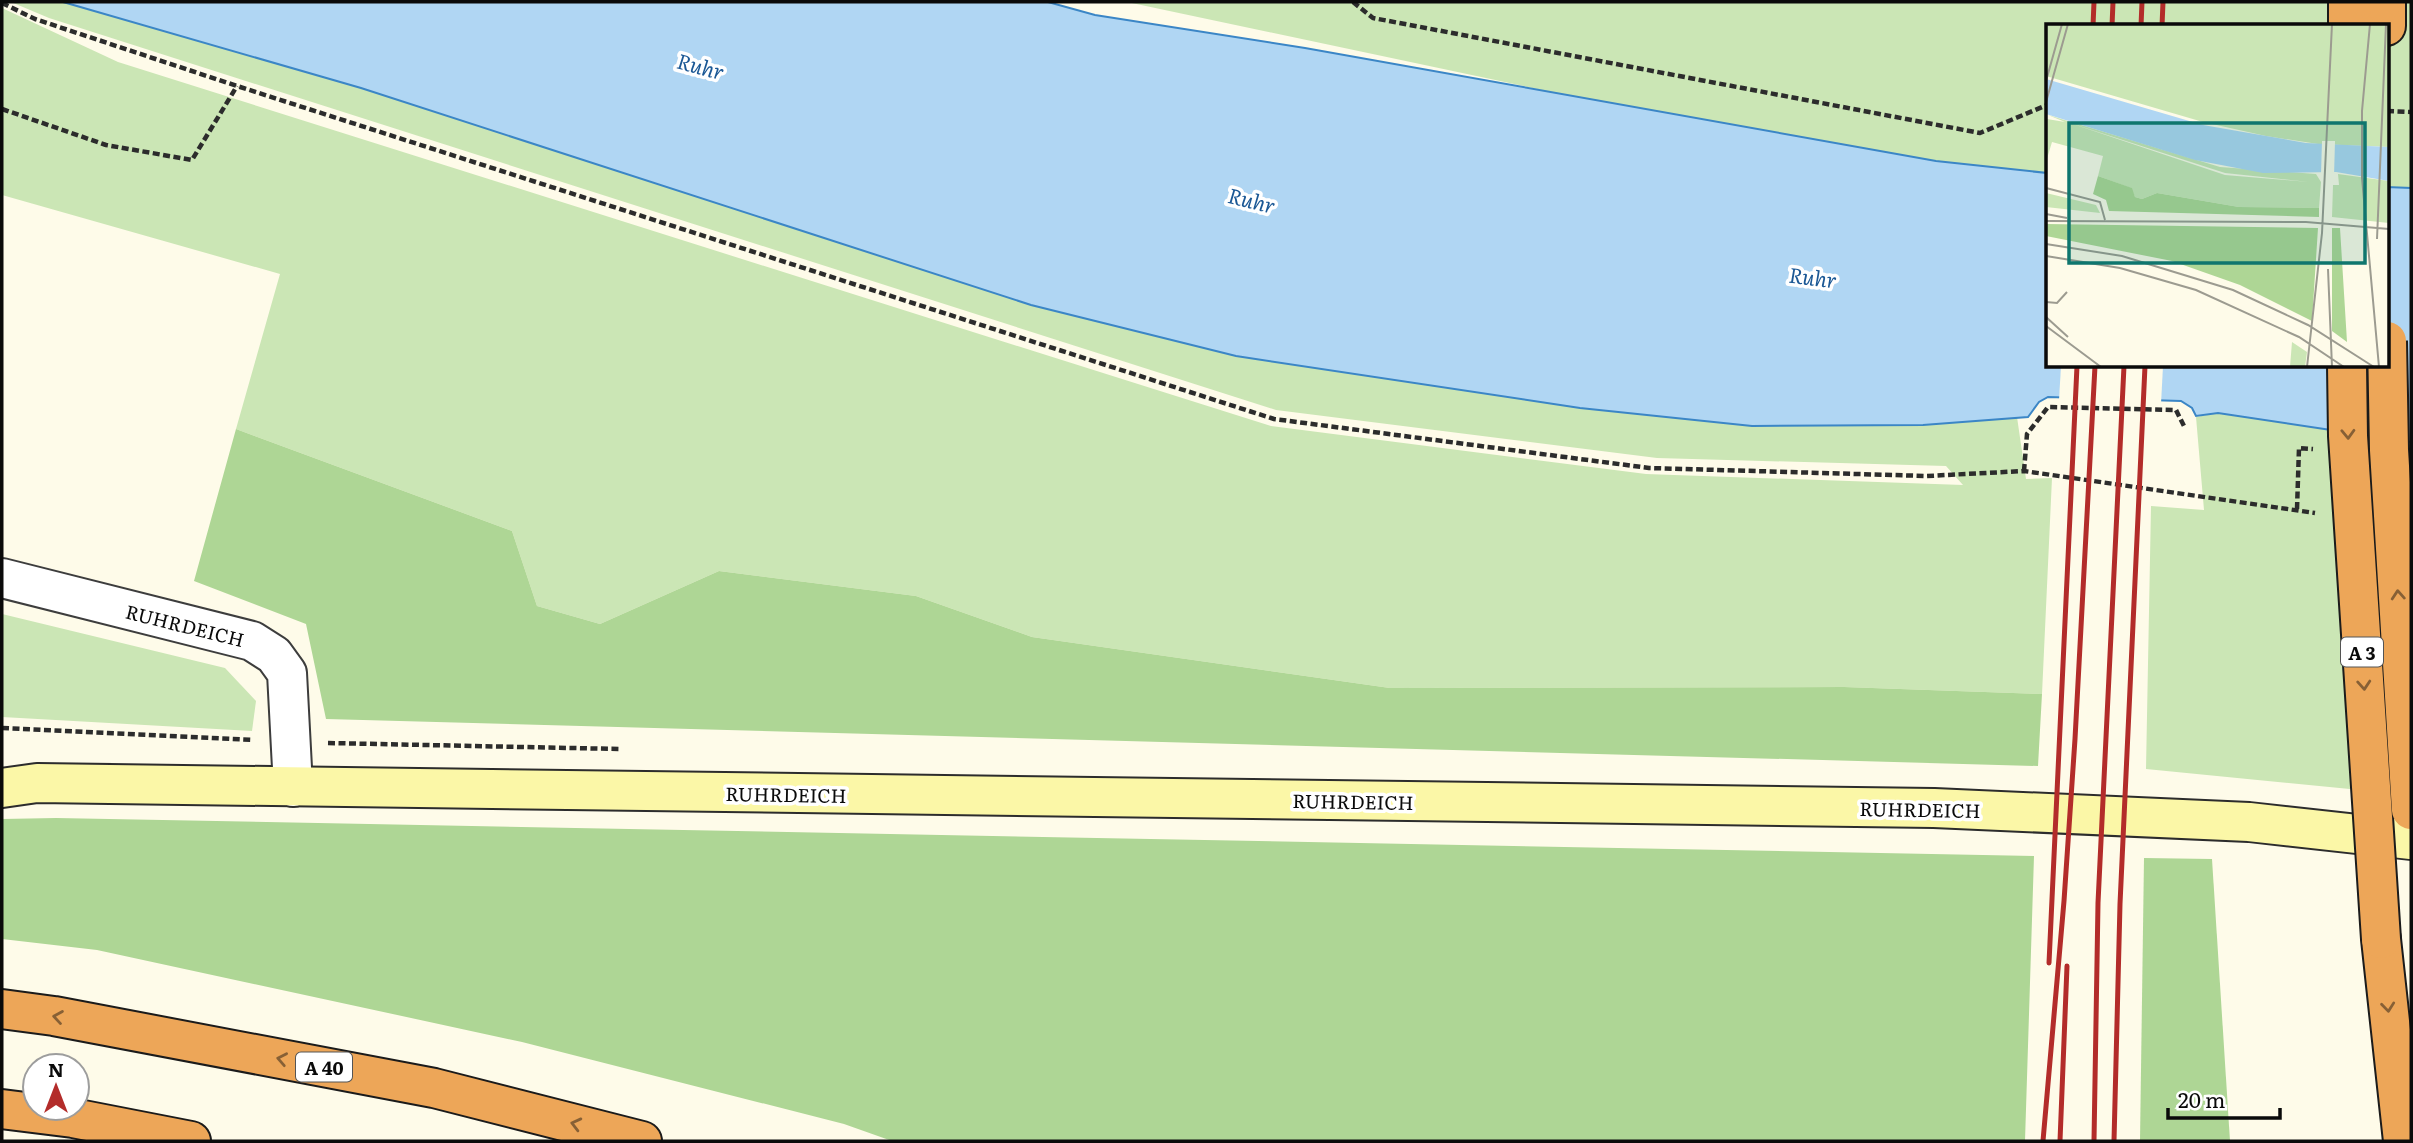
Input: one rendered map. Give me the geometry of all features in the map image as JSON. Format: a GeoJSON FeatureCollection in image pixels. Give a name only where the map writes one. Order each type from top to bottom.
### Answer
{"type":"FeatureCollection","features":[{"type":"Feature","properties":{"kind":"highway"},"geometry":{"type":"LineString","coordinates":[[2348,2],[2348,24]]}},
{"type":"Feature","properties":{"kind":"highway"},"geometry":{"type":"LineString","coordinates":[[2386,2],[2386,24]]}},
{"type":"Feature","properties":{"kind":"highway","name":"A 3"},"geometry":{"type":"LineString","coordinates":[[2347,368],[2348,436],[2381,939],[2403,1141]]}},
{"type":"Feature","properties":{"kind":"highway","name":"A 3"},"geometry":{"type":"LineString","coordinates":[[2387,368],[2389,450],[2411,810]]}},
{"type":"Feature","properties":{"kind":"highway","name":"A 40"},"geometry":{"type":"LineString","coordinates":[[2,1009],[54,1016],[435,1088],[642,1141]]}},
{"type":"Feature","properties":{"kind":"highway"},"geometry":{"type":"LineString","coordinates":[[2,1109],[72,1118],[191,1141]]}},
{"type":"Feature","properties":{"kind":"main road","name":"RUHRDEICH"},"geometry":{"type":"LineString","coordinates":[[14,782],[1934,808],[2249,822],[2411,840]]}},
{"type":"Feature","properties":{"kind":"street","name":"RUHRDEICH"},"geometry":{"type":"LineString","coordinates":[[2,578],[252,641],[274,655],[288,673],[293,787]]}},
{"type":"Feature","properties":{"kind":"path"},"geometry":{"type":"LineString","coordinates":[[1353,2],[1373,18],[1980,133],[2046,105]]}},
{"type":"Feature","properties":{"kind":"path"},"geometry":{"type":"LineString","coordinates":[[2,3],[35,19],[237,86],[1274,419],[1649,468],[1927,476],[2024,471],[2202,495],[2322,515]]}},
{"type":"Feature","properties":{"kind":"path"},"geometry":{"type":"LineString","coordinates":[[2,109],[106,145],[192,160],[237,86]]}},
{"type":"Feature","properties":{"kind":"path"},"geometry":{"type":"LineString","coordinates":[[2388,111],[2411,112]]}},
{"type":"Feature","properties":{"kind":"path"},"geometry":{"type":"LineString","coordinates":[[2024,471],[2028,434],[2049,407],[2176,410],[2185,428]]}},
{"type":"Feature","properties":{"kind":"green space"},"geometry":{"type":"Polygon","coordinates":[[[11,2],[63,2],[361,88],[1031,305],[1236,356],[1580,408],[1752,426],[1922,425],[2017,417],[2026,479],[2052,478],[2042,694],[1844,687],[1390,688],[1032,637],[916,596],[719,571],[600,624],[537,606],[512,531],[236,429],[280,274],[2,195],[2,8],[118,62],[1271,426],[1646,474],[1963,485],[1946,466],[1657,458],[1276,410],[49,18],[11,2]]]}},
{"type":"Feature","properties":{"kind":"green space"},"geometry":{"type":"Polygon","coordinates":[[[1127,2],[2411,2],[2411,188],[2388,187],[2388,24],[2046,24],[2046,173],[1936,161],[1608,104],[1127,2]]]}},
{"type":"Feature","properties":{"kind":"green space"},"geometry":{"type":"Polygon","coordinates":[[[2218,413],[2411,442],[2411,795],[2146,769],[2151,506],[2204,510],[2196,417],[2218,413]]]}},
{"type":"Feature","properties":{"kind":"green space"},"geometry":{"type":"Polygon","coordinates":[[[236,429],[512,531],[537,606],[600,624],[719,571],[916,596],[1032,637],[1390,688],[1844,687],[2042,694],[2038,766],[326,719],[306,624],[194,581],[236,429]]]}},
{"type":"Feature","properties":{"kind":"green space"},"geometry":{"type":"Polygon","coordinates":[[[2,614],[225,668],[256,701],[252,731],[2,717],[2,614]]]}},
{"type":"Feature","properties":{"kind":"green space"},"geometry":{"type":"Polygon","coordinates":[[[2,819],[2034,856],[2025,1141],[892,1141],[844,1124],[522,1042],[97,950],[2,939],[2,819]]]}},
{"type":"Feature","properties":{"kind":"green space"},"geometry":{"type":"Polygon","coordinates":[[[2144,858],[2212,859],[2230,1141],[2140,1141],[2144,858]]]}},
{"type":"Feature","properties":{"kind":"water","name":"Ruhr"},"geometry":{"type":"Polygon","coordinates":[[[63,2],[1048,2],[1095,15],[1305,48],[1936,161],[2046,173],[2046,368],[2388,368],[2388,187],[2411,188],[2411,442],[2218,413],[2196,416],[2192,408],[2181,401],[2048,397],[2039,402],[2028,417],[1923,425],[1752,426],[1580,408],[1236,356],[1031,305],[361,88],[63,2]]]}},
{"type":"Feature","properties":{"kind":"pier"},"geometry":{"type":"Polygon","coordinates":[[[2061,368],[2163,368],[2161,404],[2059,400],[2061,368]]]}},
{"type":"Feature","properties":{"kind":"railway"},"geometry":{"type":"LineString","coordinates":[[2093,24],[2094,2]]}},
{"type":"Feature","properties":{"kind":"railway"},"geometry":{"type":"LineString","coordinates":[[2112,24],[2113,2]]}},
{"type":"Feature","properties":{"kind":"railway"},"geometry":{"type":"LineString","coordinates":[[2141,24],[2142,2]]}},
{"type":"Feature","properties":{"kind":"railway"},"geometry":{"type":"LineString","coordinates":[[2162,24],[2163,2]]}},
{"type":"Feature","properties":{"kind":"railway"},"geometry":{"type":"LineString","coordinates":[[2049,963],[2077,368]]}},
{"type":"Feature","properties":{"kind":"railway"},"geometry":{"type":"LineString","coordinates":[[2043,1141],[2075,739],[2095,368]]}},
{"type":"Feature","properties":{"kind":"railway"},"geometry":{"type":"LineString","coordinates":[[2094,1141],[2098,903],[2124,368]]}},
{"type":"Feature","properties":{"kind":"railway"},"geometry":{"type":"LineString","coordinates":[[2114,1141],[2120,904],[2145,368]]}},
{"type":"Feature","properties":{"kind":"railway"},"geometry":{"type":"LineString","coordinates":[[2060,1141],[2067,966]]}}]}
